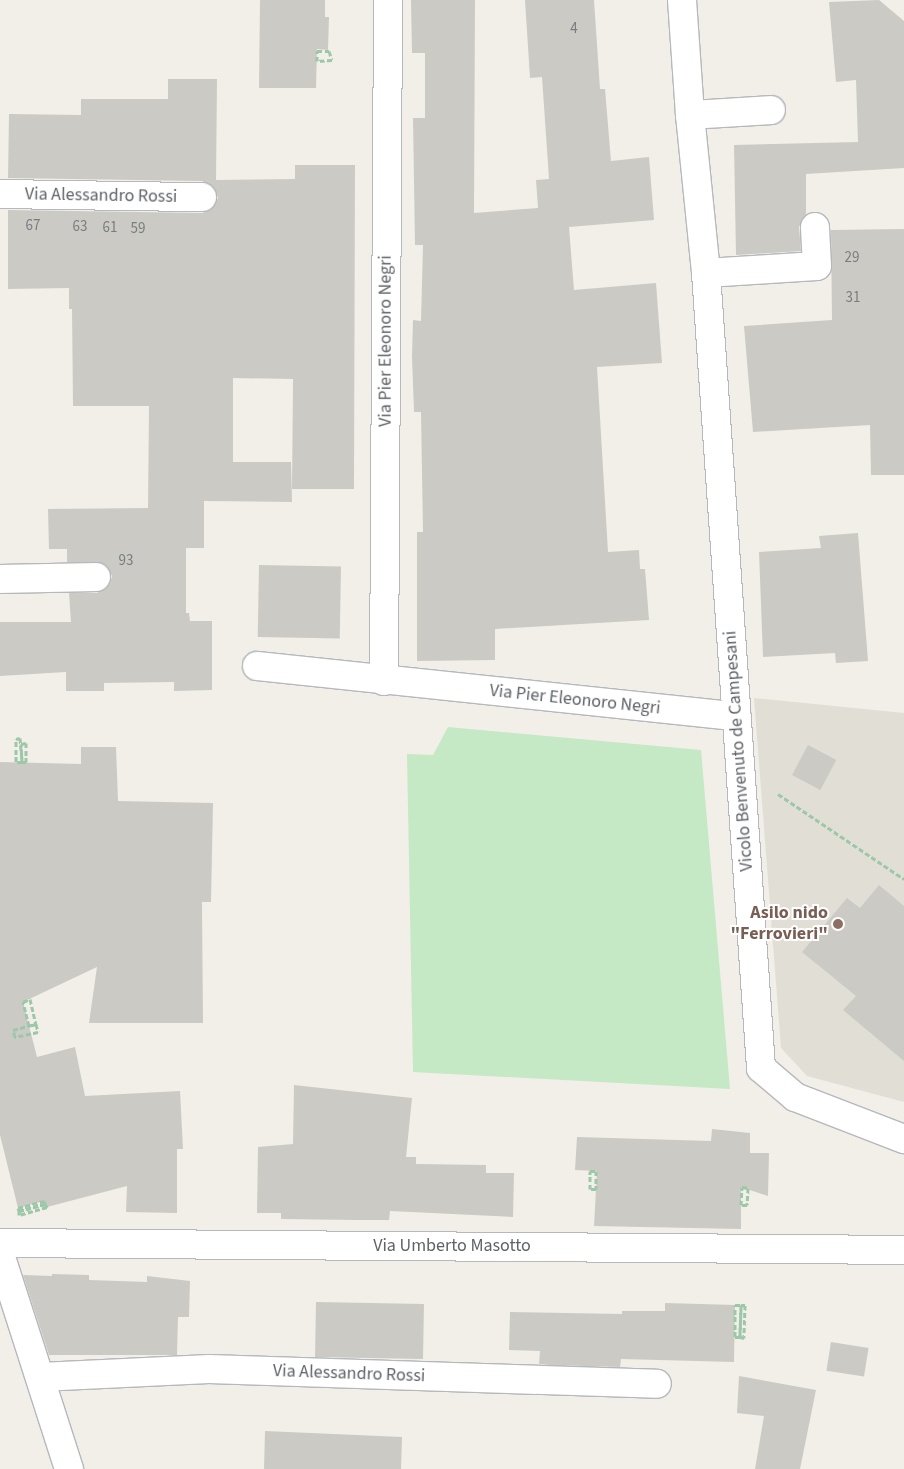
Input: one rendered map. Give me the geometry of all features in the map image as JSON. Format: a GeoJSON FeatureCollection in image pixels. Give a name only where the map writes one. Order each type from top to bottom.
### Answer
{"type":"FeatureCollection","features":[{"type":"Feature","properties":{"kind":"street","name":"Via Pier Eleonoro Negri"},"geometry":{"type":"LineString","coordinates":[[384,682],[388,0]]}},
{"type":"Feature","properties":{"kind":"street","name":"Vicolo Benvenuto de Campesani"},"geometry":{"type":"LineString","coordinates":[[682,0],[690,115],[706,273],[761,1068],[795,1097],[904,1139]]}},
{"type":"Feature","properties":{"kind":"street"},"geometry":{"type":"LineString","coordinates":[[690,115],[771,110]]}},
{"type":"Feature","properties":{"kind":"street","name":"Via Alessandro Rossi"},"geometry":{"type":"LineString","coordinates":[[0,194],[202,197]]}},
{"type":"Feature","properties":{"kind":"street"},"geometry":{"type":"LineString","coordinates":[[706,273],[817,266],[815,227]]}},
{"type":"Feature","properties":{"kind":"street"},"geometry":{"type":"LineString","coordinates":[[0,579],[96,577]]}},
{"type":"Feature","properties":{"kind":"street","name":"Via Pier Eleonoro Negri"},"geometry":{"type":"LineString","coordinates":[[257,666],[384,682],[736,716]]}},
{"type":"Feature","properties":{"kind":"street","name":"Via Umberto Masotto"},"geometry":{"type":"LineString","coordinates":[[0,1243],[904,1250]]}},
{"type":"Feature","properties":{"kind":"street"},"geometry":{"type":"LineString","coordinates":[[0,1254],[69,1469]]}},
{"type":"Feature","properties":{"kind":"street","name":"Via Alessandro Rossi"},"geometry":{"type":"LineString","coordinates":[[40,1377],[209,1369],[657,1384]]}},
{"type":"Feature","properties":{"kind":"path"},"geometry":{"type":"LineString","coordinates":[[318,51],[330,52],[332,60],[317,61],[318,51]]}},
{"type":"Feature","properties":{"kind":"path"},"geometry":{"type":"LineString","coordinates":[[20,738],[21,744],[22,762],[16,762],[16,739],[20,738]]}},
{"type":"Feature","properties":{"kind":"path"},"geometry":{"type":"LineString","coordinates":[[770,790],[904,878]]}},
{"type":"Feature","properties":{"kind":"path"},"geometry":{"type":"LineString","coordinates":[[29,1026],[23,1002],[30,999],[38,1032],[15,1038],[13,1030],[29,1026],[36,1024]]}},
{"type":"Feature","properties":{"kind":"path"},"geometry":{"type":"LineString","coordinates":[[596,1170],[596,1189],[590,1189],[590,1171],[596,1170]]}},
{"type":"Feature","properties":{"kind":"path"},"geometry":{"type":"LineString","coordinates":[[742,1187],[748,1188],[747,1205],[741,1205],[742,1187]]}},
{"type":"Feature","properties":{"kind":"path"},"geometry":{"type":"LineString","coordinates":[[44,1201],[45,1204],[19,1211],[18,1208],[44,1201]]}},
{"type":"Feature","properties":{"kind":"path"},"geometry":{"type":"LineString","coordinates":[[735,1305],[741,1305],[745,1305],[744,1338],[735,1337],[735,1305]]}},
{"type":"Feature","properties":{"kind":"shaded area","name":"Asilo nido \"Ferrovieri\""},"geometry":{"type":"Polygon","coordinates":[[[754,698],[904,713],[904,1102],[807,1076],[781,1048],[754,698]]]}},
{"type":"Feature","properties":{"kind":"green space"},"geometry":{"type":"Polygon","coordinates":[[[448,727],[701,750],[730,1089],[413,1072],[407,754],[433,755],[448,727]]]}},
{"type":"Feature","properties":{"kind":"building"},"geometry":{"type":"Polygon","coordinates":[[[260,0],[325,0],[325,17],[329,17],[328,50],[317,49],[316,88],[259,88],[260,0]]]}},
{"type":"Feature","properties":{"kind":"building"},"geometry":{"type":"Polygon","coordinates":[[[411,0],[475,0],[474,213],[538,208],[536,180],[549,179],[542,77],[530,78],[525,0],[594,0],[600,89],[605,89],[611,161],[649,157],[654,220],[569,227],[574,290],[656,283],[662,363],[597,367],[608,552],[639,550],[640,569],[645,569],[649,620],[495,629],[495,660],[417,661],[417,532],[423,532],[421,412],[414,412],[412,357],[413,320],[421,321],[423,245],[415,245],[413,118],[425,118],[425,53],[412,53],[411,0]]]}},
{"type":"Feature","properties":{"kind":"building"},"geometry":{"type":"Polygon","coordinates":[[[879,0],[904,21],[904,168],[806,174],[806,214],[799,227],[801,251],[736,255],[734,145],[858,142],[856,80],[836,82],[829,2],[879,0]]]}},
{"type":"Feature","properties":{"kind":"building"},"geometry":{"type":"Polygon","coordinates":[[[168,79],[217,79],[216,180],[295,179],[295,165],[355,165],[354,489],[292,489],[293,379],[233,378],[233,462],[291,462],[292,502],[204,501],[204,548],[186,548],[186,613],[189,613],[190,621],[212,621],[212,690],[174,691],[174,682],[104,683],[104,691],[66,691],[66,672],[0,676],[0,622],[71,622],[69,593],[97,593],[110,584],[112,576],[104,564],[67,562],[67,549],[49,549],[48,509],[148,508],[149,406],[73,406],[72,309],[69,309],[69,288],[8,289],[8,210],[202,213],[210,210],[218,198],[215,189],[202,181],[8,178],[9,114],[81,115],[81,99],[168,99],[168,79]]]}},
{"type":"Feature","properties":{"kind":"building"},"geometry":{"type":"Polygon","coordinates":[[[904,229],[904,475],[871,475],[870,425],[753,432],[744,326],[832,320],[831,230],[904,229]]]}},
{"type":"Feature","properties":{"kind":"building"},"geometry":{"type":"Polygon","coordinates":[[[858,533],[868,661],[836,663],[835,653],[763,657],[759,552],[821,548],[819,536],[858,533]]]}},
{"type":"Feature","properties":{"kind":"building"},"geometry":{"type":"Polygon","coordinates":[[[259,565],[341,566],[340,638],[258,637],[259,565]]]}},
{"type":"Feature","properties":{"kind":"building"},"geometry":{"type":"Polygon","coordinates":[[[808,745],[836,760],[820,790],[792,775],[808,745]]]}},
{"type":"Feature","properties":{"kind":"building"},"geometry":{"type":"Polygon","coordinates":[[[81,747],[116,747],[118,801],[213,803],[211,902],[202,902],[203,1023],[89,1023],[97,967],[23,1002],[37,1057],[75,1047],[85,1096],[180,1091],[183,1149],[177,1149],[177,1213],[126,1212],[127,1186],[47,1207],[44,1201],[18,1208],[0,1135],[0,762],[81,764],[81,747]]]}},
{"type":"Feature","properties":{"kind":"building"},"geometry":{"type":"Polygon","coordinates":[[[879,885],[904,906],[904,1061],[843,1010],[856,996],[802,952],[847,898],[860,908],[879,885]]]}},
{"type":"Feature","properties":{"kind":"building"},"geometry":{"type":"Polygon","coordinates":[[[294,1085],[412,1098],[406,1157],[416,1157],[416,1164],[486,1165],[486,1173],[514,1173],[513,1217],[390,1211],[389,1220],[281,1219],[281,1213],[257,1213],[258,1147],[293,1144],[294,1085]]]}},
{"type":"Feature","properties":{"kind":"building"},"geometry":{"type":"Polygon","coordinates":[[[712,1129],[750,1133],[750,1153],[769,1153],[768,1196],[741,1187],[741,1229],[594,1226],[597,1171],[575,1170],[577,1137],[711,1141],[712,1129]]]}},
{"type":"Feature","properties":{"kind":"building"},"geometry":{"type":"Polygon","coordinates":[[[52,1274],[89,1275],[89,1280],[147,1282],[147,1276],[190,1281],[189,1317],[178,1317],[177,1355],[49,1355],[23,1275],[52,1276],[52,1274]]]}},
{"type":"Feature","properties":{"kind":"building"},"geometry":{"type":"Polygon","coordinates":[[[316,1302],[424,1304],[423,1359],[315,1357],[316,1302]]]}},
{"type":"Feature","properties":{"kind":"building"},"geometry":{"type":"Polygon","coordinates":[[[665,1303],[735,1305],[734,1362],[621,1359],[620,1367],[549,1365],[539,1364],[540,1351],[509,1350],[510,1312],[622,1314],[622,1311],[665,1311],[665,1303]]]}},
{"type":"Feature","properties":{"kind":"building"},"geometry":{"type":"Polygon","coordinates":[[[831,1342],[869,1348],[864,1377],[826,1371],[831,1342]]]}},
{"type":"Feature","properties":{"kind":"building"},"geometry":{"type":"Polygon","coordinates":[[[739,1376],[816,1390],[800,1469],[755,1469],[764,1416],[737,1413],[739,1376]]]}},
{"type":"Feature","properties":{"kind":"building"},"geometry":{"type":"Polygon","coordinates":[[[265,1431],[402,1437],[401,1469],[264,1469],[265,1431]]]}},
{"type":"Feature","properties":{"kind":"place","name":"Asilo nido \"Ferrovieri\""},"geometry":{"type":"Point","coordinates":[838,924]}}]}
